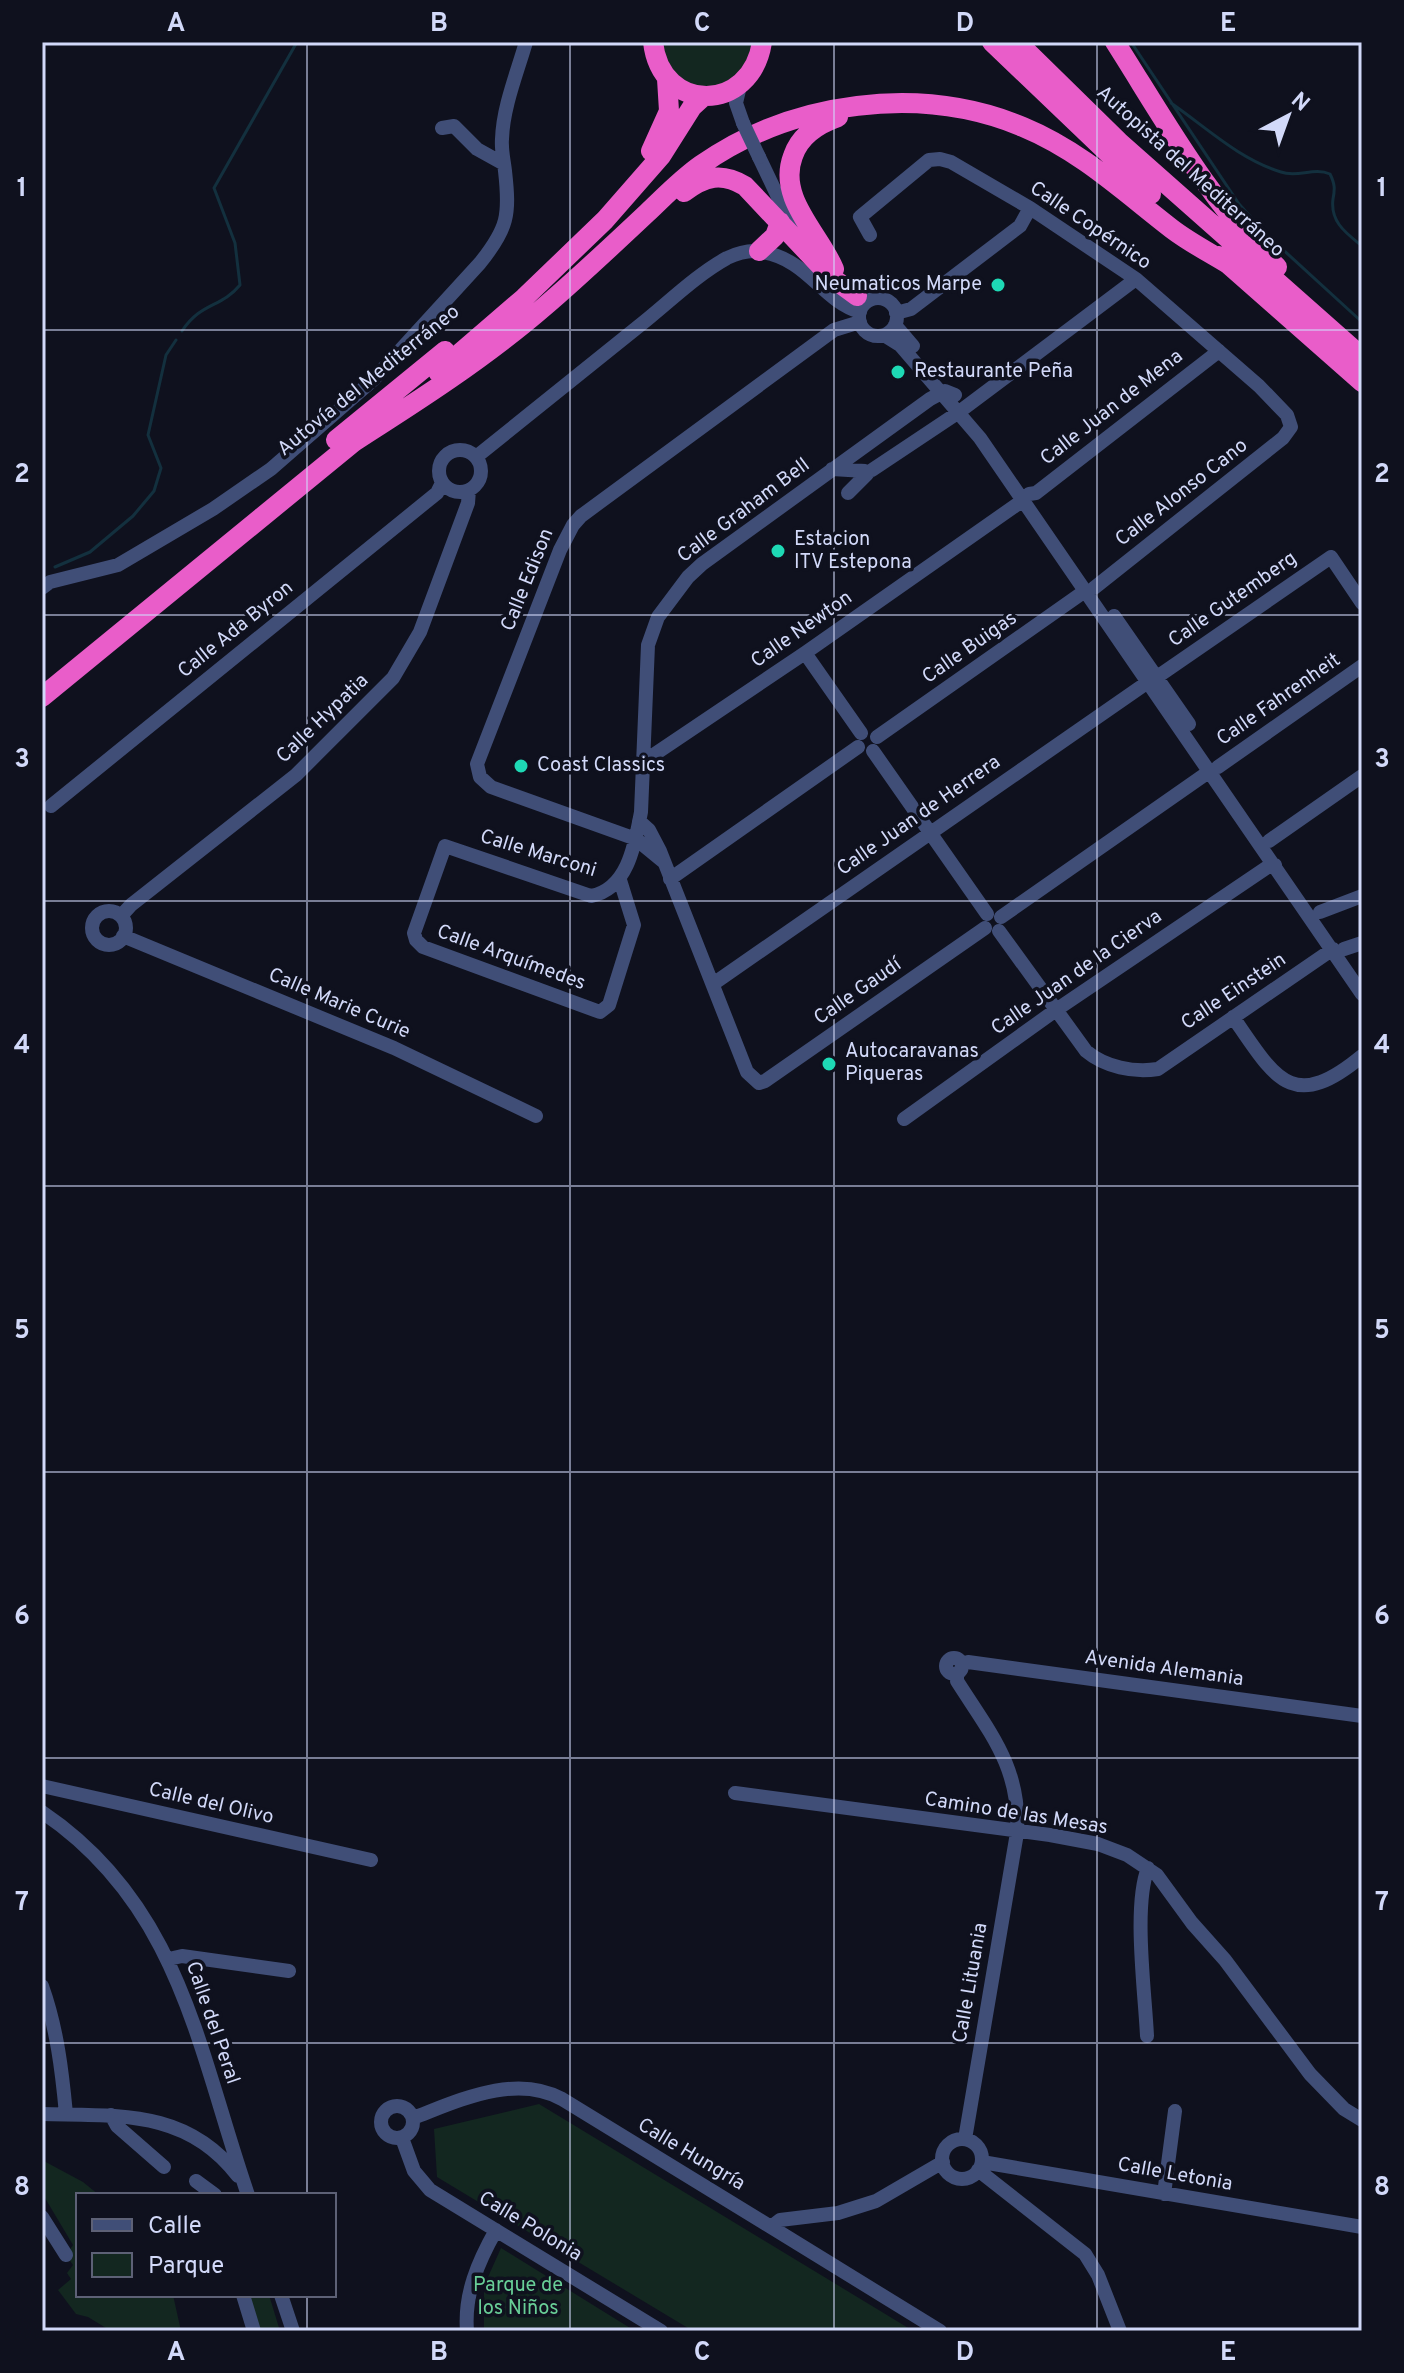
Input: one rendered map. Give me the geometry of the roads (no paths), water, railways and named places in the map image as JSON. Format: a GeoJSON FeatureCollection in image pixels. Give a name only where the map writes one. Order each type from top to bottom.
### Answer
{"type":"FeatureCollection","features":[{"type":"Feature","properties":{"kind":"highway"},"geometry":{"type":"LineString","coordinates":[[653,42],[657,63],[667,79],[690,93],[711,96],[740,86],[752,74],[762,42]]}},
{"type":"Feature","properties":{"kind":"highway","name":"Autopista del Mediterráneo"},"geometry":{"type":"LineString","coordinates":[[992,42],[1091,140],[1228,264]]}},
{"type":"Feature","properties":{"kind":"highway","name":"Autopista del Mediterráneo"},"geometry":{"type":"LineString","coordinates":[[1017,42],[1119,142],[1334,333]]}},
{"type":"Feature","properties":{"kind":"highway"},"geometry":{"type":"LineString","coordinates":[[1115,42],[1235,222],[1302,290],[1334,333],[1362,357]]}},
{"type":"Feature","properties":{"kind":"highway","name":"Autovía del Mediterráneo"},"geometry":{"type":"LineString","coordinates":[[42,679],[437,358],[545,263],[625,183],[651,150],[669,111],[667,79]]}},
{"type":"Feature","properties":{"kind":"highway","name":"Autovía del Mediterráneo"},"geometry":{"type":"LineString","coordinates":[[42,697],[498,322],[605,220],[661,156],[692,107],[711,96]]}},
{"type":"Feature","properties":{"kind":"highway"},"geometry":{"type":"LineString","coordinates":[[834,269],[790,191],[788,177],[791,160],[797,145],[812,129],[837,117],[884,104]]}},
{"type":"Feature","properties":{"kind":"highway"},"geometry":{"type":"LineString","coordinates":[[575,280],[681,181],[722,152],[766,129],[814,112],[884,104],[954,108],[1023,127],[1065,148],[1102,172],[1174,230],[1228,264],[1362,382]]}},
{"type":"Feature","properties":{"kind":"highway"},"geometry":{"type":"LineString","coordinates":[[575,280],[619,249],[687,189],[713,177],[734,179],[745,186],[860,308]]}},
{"type":"Feature","properties":{"kind":"highway"},"geometry":{"type":"LineString","coordinates":[[759,251],[775,236],[780,222]]}},
{"type":"Feature","properties":{"kind":"highway","name":"Autovía del Mediterráneo"},"geometry":{"type":"LineString","coordinates":[[352,443],[479,358],[575,280]]}},
{"type":"Feature","properties":{"kind":"street"},"geometry":{"type":"LineString","coordinates":[[42,588],[50,582],[118,565],[213,509],[271,469],[373,380],[480,263],[499,238],[507,213],[501,140],[526,42]]}},
{"type":"Feature","properties":{"kind":"street"},"geometry":{"type":"LineString","coordinates":[[740,86],[736,103],[740,118],[759,157],[787,211],[834,269],[860,308],[866,332],[892,324],[1020,226],[1030,208]]}},
{"type":"Feature","properties":{"kind":"street"},"geometry":{"type":"LineString","coordinates":[[711,96],[740,118]]}},
{"type":"Feature","properties":{"kind":"street"},"geometry":{"type":"LineString","coordinates":[[442,128],[454,126],[477,149],[504,164]]}},
{"type":"Feature","properties":{"kind":"street","name":"Calle Copérnico"},"geometry":{"type":"LineString","coordinates":[[870,235],[860,217],[929,160],[951,162],[1030,208],[1136,279],[1259,386],[1287,415],[1291,427]]}},
{"type":"Feature","properties":{"kind":"street"},"geometry":{"type":"LineString","coordinates":[[476,457],[724,260],[740,252],[759,251],[793,262],[844,305],[860,308],[875,299],[886,300],[892,324],[948,394],[996,447],[1026,498]]}},
{"type":"Feature","properties":{"kind":"street"},"geometry":{"type":"LineString","coordinates":[[848,493],[871,470],[962,410],[1136,279]]}},
{"type":"Feature","properties":{"kind":"street","name":"Calle Edison"},"geometry":{"type":"LineString","coordinates":[[636,839],[491,787],[477,771],[560,550],[581,516],[860,308]]}},
{"type":"Feature","properties":{"kind":"street","name":"Calle Juan de Mena"},"geometry":{"type":"LineString","coordinates":[[1026,498],[1219,351]]}},
{"type":"Feature","properties":{"kind":"street","name":"Calle Graham Bell"},"geometry":{"type":"LineString","coordinates":[[636,839],[648,645],[658,617],[702,564],[870,442],[948,394]]}},
{"type":"Feature","properties":{"kind":"street"},"geometry":{"type":"LineString","coordinates":[[962,410],[1214,769],[1275,865],[1362,977]]}},
{"type":"Feature","properties":{"kind":"street","name":"Calle Alonso Cano"},"geometry":{"type":"LineString","coordinates":[[1090,589],[1283,438],[1291,427]]}},
{"type":"Feature","properties":{"kind":"street"},"geometry":{"type":"LineString","coordinates":[[870,442],[871,470]]}},
{"type":"Feature","properties":{"kind":"street"},"geometry":{"type":"LineString","coordinates":[[464,450],[476,457],[481,475],[475,486],[469,490],[455,491],[442,483],[438,469],[444,456],[464,450]]}},
{"type":"Feature","properties":{"kind":"street"},"geometry":{"type":"LineString","coordinates":[[832,469],[871,470]]}},
{"type":"Feature","properties":{"kind":"street","name":"Calle Ada Byron"},"geometry":{"type":"LineString","coordinates":[[51,806],[437,493],[442,483]]}},
{"type":"Feature","properties":{"kind":"street","name":"Calle Hypatia"},"geometry":{"type":"LineString","coordinates":[[121,916],[296,775],[393,678],[420,632],[468,503],[469,490]]}},
{"type":"Feature","properties":{"kind":"street","name":"Calle Newton"},"geometry":{"type":"LineString","coordinates":[[643,762],[1026,498]]}},
{"type":"Feature","properties":{"kind":"street","name":"Calle Gutemberg"},"geometry":{"type":"LineString","coordinates":[[1152,679],[1331,557],[1362,603]]}},
{"type":"Feature","properties":{"kind":"street"},"geometry":{"type":"LineString","coordinates":[[1090,589],[1111,611],[1138,649],[1152,679]]}},
{"type":"Feature","properties":{"kind":"street","name":"Calle Buigas"},"geometry":{"type":"LineString","coordinates":[[670,879],[1090,589]]}},
{"type":"Feature","properties":{"kind":"street"},"geometry":{"type":"LineString","coordinates":[[805,653],[1056,1010]]}},
{"type":"Feature","properties":{"kind":"street","name":"Calle Fahrenheit"},"geometry":{"type":"LineString","coordinates":[[1214,769],[1362,666]]}},
{"type":"Feature","properties":{"kind":"street","name":"Calle Juan de Herrera"},"geometry":{"type":"LineString","coordinates":[[713,984],[1152,679]]}},
{"type":"Feature","properties":{"kind":"street"},"geometry":{"type":"LineString","coordinates":[[1214,769],[1234,790],[1320,912],[1362,994]]}},
{"type":"Feature","properties":{"kind":"street","name":"Calle Gaudí"},"geometry":{"type":"LineString","coordinates":[[713,984],[747,1072],[759,1083],[765,1081],[1214,769]]}},
{"type":"Feature","properties":{"kind":"street"},"geometry":{"type":"LineString","coordinates":[[1269,841],[1361,779]]}},
{"type":"Feature","properties":{"kind":"street"},"geometry":{"type":"LineString","coordinates":[[639,821],[649,830],[664,862],[713,984]]}},
{"type":"Feature","properties":{"kind":"street"},"geometry":{"type":"LineString","coordinates":[[1247,824],[1269,841]]}},
{"type":"Feature","properties":{"kind":"street"},"geometry":{"type":"LineString","coordinates":[[636,839],[664,862]]}},
{"type":"Feature","properties":{"kind":"street","name":"Calle Marconi"},"geometry":{"type":"LineString","coordinates":[[445,846],[591,896],[604,893],[620,880],[636,839]]}},
{"type":"Feature","properties":{"kind":"street","name":"Calle Arquímedes"},"geometry":{"type":"LineString","coordinates":[[445,846],[414,933],[416,940],[423,947],[600,1012],[609,1005],[634,925],[620,880]]}},
{"type":"Feature","properties":{"kind":"street","name":"Calle Juan de la Cierva"},"geometry":{"type":"LineString","coordinates":[[904,1119],[1056,1010],[1269,866],[1275,865]]}},
{"type":"Feature","properties":{"kind":"street"},"geometry":{"type":"LineString","coordinates":[[1320,912],[1362,896]]}},
{"type":"Feature","properties":{"kind":"street"},"geometry":{"type":"LineString","coordinates":[[113,911],[121,916],[125,924],[123,936],[115,943],[105,944],[97,939],[92,931],[93,921],[99,914],[113,911]]}},
{"type":"Feature","properties":{"kind":"street","name":"Calle Marie Curie"},"geometry":{"type":"LineString","coordinates":[[123,936],[394,1048],[536,1116]]}},
{"type":"Feature","properties":{"kind":"street","name":"Calle Einstein"},"geometry":{"type":"LineString","coordinates":[[1056,1010],[1079,1044],[1094,1058],[1135,1070],[1158,1069],[1339,949],[1362,943]]}},
{"type":"Feature","properties":{"kind":"street"},"geometry":{"type":"LineString","coordinates":[[1233,1017],[1279,1076],[1296,1085],[1327,1081],[1362,1056]]}},
{"type":"Feature","properties":{"kind":"street","name":"Avenida Alemania"},"geometry":{"type":"LineString","coordinates":[[959,1669],[968,1662],[1362,1716]]}},
{"type":"Feature","properties":{"kind":"street","name":"Calle Lituania"},"geometry":{"type":"LineString","coordinates":[[959,1669],[957,1681],[1012,1773],[1019,1811],[965,2139]]}},
{"type":"Feature","properties":{"kind":"street","name":"Calle del Olivo"},"geometry":{"type":"LineString","coordinates":[[42,1787],[371,1860]]}},
{"type":"Feature","properties":{"kind":"street","name":"Camino de las Mesas"},"geometry":{"type":"LineString","coordinates":[[735,1793],[1050,1835],[1098,1844],[1127,1855],[1164,1883],[1310,2074],[1344,2109],[1362,2120]]}},
{"type":"Feature","properties":{"kind":"street","name":"Calle del Peral"},"geometry":{"type":"LineString","coordinates":[[42,1812],[75,1836],[113,1875],[141,1912],[169,1959],[246,2189]]}},
{"type":"Feature","properties":{"kind":"street"},"geometry":{"type":"LineString","coordinates":[[1147,2036],[1141,1908],[1148,1868]]}},
{"type":"Feature","properties":{"kind":"street"},"geometry":{"type":"LineString","coordinates":[[169,1959],[182,1956],[289,1971]]}},
{"type":"Feature","properties":{"kind":"street"},"geometry":{"type":"LineString","coordinates":[[42,1986],[57,2038],[66,2114]]}},
{"type":"Feature","properties":{"kind":"street","name":"Calle Hungría"},"geometry":{"type":"LineString","coordinates":[[413,2118],[502,2089],[524,2087],[543,2090],[940,2331]]}},
{"type":"Feature","properties":{"kind":"street"},"geometry":{"type":"LineString","coordinates":[[388,2108],[406,2108],[413,2118],[410,2133],[402,2138],[391,2137],[382,2129],[380,2123],[388,2108]]}},
{"type":"Feature","properties":{"kind":"street"},"geometry":{"type":"LineString","coordinates":[[1164,2194],[1175,2111]]}},
{"type":"Feature","properties":{"kind":"street"},"geometry":{"type":"LineString","coordinates":[[42,2114],[136,2117],[174,2126],[214,2149],[246,2189]]}},
{"type":"Feature","properties":{"kind":"street"},"geometry":{"type":"LineString","coordinates":[[111,2115],[117,2126],[164,2167]]}},
{"type":"Feature","properties":{"kind":"street","name":"Calle Polonia"},"geometry":{"type":"LineString","coordinates":[[402,2138],[414,2171],[424,2185],[661,2331]]}},
{"type":"Feature","properties":{"kind":"street"},"geometry":{"type":"LineString","coordinates":[[771,2227],[780,2220],[838,2213],[876,2201],[943,2162],[948,2145],[959,2139],[976,2145],[982,2156],[980,2166],[967,2178],[954,2177],[943,2162]]}},
{"type":"Feature","properties":{"kind":"street"},"geometry":{"type":"LineString","coordinates":[[214,2149],[232,2146]]}},
{"type":"Feature","properties":{"kind":"street"},"geometry":{"type":"LineString","coordinates":[[980,2166],[1085,2254],[1098,2275],[1120,2331]]}},
{"type":"Feature","properties":{"kind":"street","name":"Calle Letonia"},"geometry":{"type":"LineString","coordinates":[[980,2166],[1362,2227]]}},
{"type":"Feature","properties":{"kind":"street"},"geometry":{"type":"LineString","coordinates":[[196,2181],[212,2193]]}},
{"type":"Feature","properties":{"kind":"street"},"geometry":{"type":"LineString","coordinates":[[42,2217],[66,2255]]}},
{"type":"Feature","properties":{"kind":"street"},"geometry":{"type":"LineString","coordinates":[[467,2331],[467,2304],[474,2274],[496,2230]]}},
{"type":"Feature","properties":{"kind":"street"},"geometry":{"type":"LineString","coordinates":[[244,2297],[254,2331]]}},
{"type":"Feature","properties":{"kind":"street"},"geometry":{"type":"LineString","coordinates":[[282,2297],[293,2331]]}},
{"type":"Feature","properties":{"kind":"waterway"},"geometry":{"type":"LineString","coordinates":[[182,331],[196,315],[226,298],[240,285],[235,243],[214,188],[297,42]]}},
{"type":"Feature","properties":{"kind":"waterway"},"geometry":{"type":"LineString","coordinates":[[1131,42],[1239,204],[1267,235],[1362,322]]}},
{"type":"Feature","properties":{"kind":"waterway"},"geometry":{"type":"LineString","coordinates":[[1171,103],[1237,151],[1266,166],[1287,174],[1330,174],[1337,221],[1362,246]]}},
{"type":"Feature","properties":{"kind":"waterway"},"geometry":{"type":"LineString","coordinates":[[55,567],[90,552],[133,516],[154,491],[161,468],[148,435],[166,355],[176,340]]}},
{"type":"Feature","properties":{"kind":"place","name":"Neumaticos Marpe"},"geometry":{"type":"Point","coordinates":[998,285]}},
{"type":"Feature","properties":{"kind":"place","name":"Restaurante Peña"},"geometry":{"type":"Point","coordinates":[898,372]}},
{"type":"Feature","properties":{"kind":"place","name":"Estacion ITV Estepona"},"geometry":{"type":"Point","coordinates":[778,551]}},
{"type":"Feature","properties":{"kind":"place","name":"Coast Classics"},"geometry":{"type":"Point","coordinates":[521,766]}},
{"type":"Feature","properties":{"kind":"place","name":"Autocaravanas Piqueras"},"geometry":{"type":"Point","coordinates":[829,1064]}},
{"type":"Feature","properties":{"kind":"park label","name":"Parque de los Niños"},"geometry":{"type":"Point","coordinates":[518,2298]}}]}
